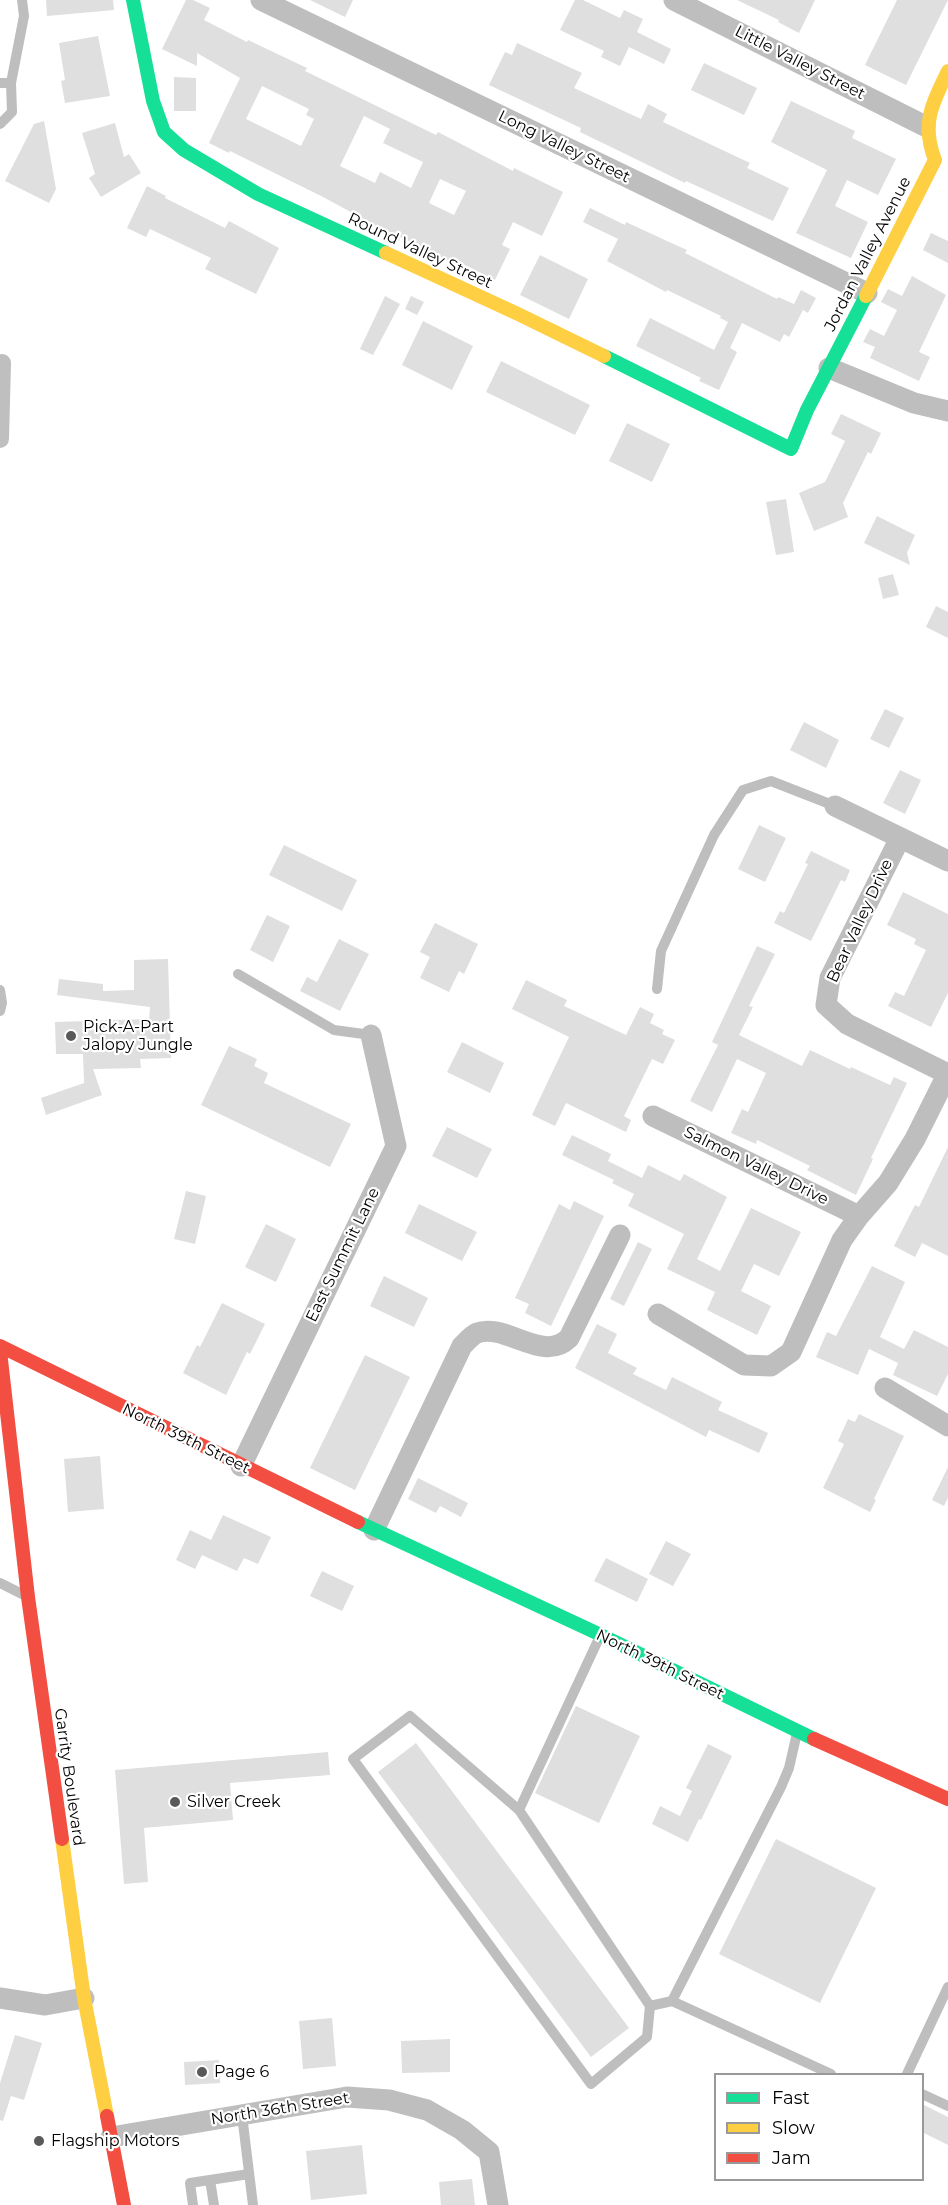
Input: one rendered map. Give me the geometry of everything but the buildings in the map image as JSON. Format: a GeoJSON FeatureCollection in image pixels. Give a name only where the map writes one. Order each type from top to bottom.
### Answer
{"type":"FeatureCollection","features":[{"type":"Feature","properties":{"kind":"street","name":"Round Valley Street"},"geometry":{"type":"LineString","coordinates":[[133,0],[153,101],[164,132],[184,150],[258,194],[518,314],[791,449]]}},
{"type":"Feature","properties":{"kind":"street","name":"Little Valley Street"},"geometry":{"type":"LineString","coordinates":[[674,0],[926,126]]}},
{"type":"Feature","properties":{"kind":"street","name":"Long Valley Street"},"geometry":{"type":"LineString","coordinates":[[266,1],[867,293]]}},
{"type":"Feature","properties":{"kind":"street"},"geometry":{"type":"LineString","coordinates":[[926,126],[938,91],[948,71]]}},
{"type":"Feature","properties":{"kind":"street","name":"Jordan Valley Avenue"},"geometry":{"type":"LineString","coordinates":[[791,449],[807,410],[867,293],[941,167],[927,144],[926,126]]}},
{"type":"Feature","properties":{"kind":"street"},"geometry":{"type":"LineString","coordinates":[[829,368],[914,403],[948,411]]}},
{"type":"Feature","properties":{"kind":"street"},"geometry":{"type":"LineString","coordinates":[[835,806],[948,861]]}},
{"type":"Feature","properties":{"kind":"street","name":"Bear Valley Drive"},"geometry":{"type":"LineString","coordinates":[[900,838],[830,978],[826,1005],[847,1024],[948,1073]]}},
{"type":"Feature","properties":{"kind":"street","name":"East Summit Lane"},"geometry":{"type":"LineString","coordinates":[[241,1466],[396,1146],[371,1035]]}},
{"type":"Feature","properties":{"kind":"street"},"geometry":{"type":"LineString","coordinates":[[658,1314],[744,1365],[771,1366],[790,1352],[842,1240],[859,1216],[888,1183],[915,1139],[948,1073]]}},
{"type":"Feature","properties":{"kind":"street","name":"Salmon Valley Drive"},"geometry":{"type":"LineString","coordinates":[[653,1116],[859,1216]]}},
{"type":"Feature","properties":{"kind":"street"},"geometry":{"type":"LineString","coordinates":[[374,1530],[462,1346],[476,1333],[490,1331],[546,1347],[563,1344],[569,1338],[620,1235]]}},
{"type":"Feature","properties":{"kind":"street","name":"North 39th Street"},"geometry":{"type":"LineString","coordinates":[[0,1348],[374,1530],[601,1635],[797,1731],[948,1798]]}},
{"type":"Feature","properties":{"kind":"street","name":"Garrity Boulevard"},"geometry":{"type":"LineString","coordinates":[[0,1348],[27,1597],[84,1998],[124,2205]]}},
{"type":"Feature","properties":{"kind":"street"},"geometry":{"type":"LineString","coordinates":[[885,1388],[948,1426]]}},
{"type":"Feature","properties":{"kind":"street"},"geometry":{"type":"LineString","coordinates":[[0,1998],[45,2005],[84,1998]]}},
{"type":"Feature","properties":{"kind":"street","name":"North 36th Street"},"geometry":{"type":"LineString","coordinates":[[111,2137],[346,2097],[388,2100],[427,2110],[462,2130],[489,2152],[498,2205]]}},
{"type":"Feature","properties":{"kind":"lane"},"geometry":{"type":"LineString","coordinates":[[0,124],[12,112],[5,83],[24,16],[22,0]]}},
{"type":"Feature","properties":{"kind":"lane"},"geometry":{"type":"LineString","coordinates":[[657,989],[662,951],[714,835],[743,790],[771,782],[835,806]]}},
{"type":"Feature","properties":{"kind":"lane"},"geometry":{"type":"LineString","coordinates":[[238,974],[334,1030],[371,1035]]}},
{"type":"Feature","properties":{"kind":"lane"},"geometry":{"type":"LineString","coordinates":[[0,990],[2,1003],[0,1011]]}},
{"type":"Feature","properties":{"kind":"lane"},"geometry":{"type":"LineString","coordinates":[[0,1583],[27,1597]]}},
{"type":"Feature","properties":{"kind":"lane"},"geometry":{"type":"LineString","coordinates":[[519,1810],[601,1635]]}},
{"type":"Feature","properties":{"kind":"lane"},"geometry":{"type":"LineString","coordinates":[[410,1716],[519,1810],[651,2006],[647,2037],[591,2084],[353,1759],[410,1716]]}},
{"type":"Feature","properties":{"kind":"lane"},"geometry":{"type":"LineString","coordinates":[[672,2001],[781,1787],[789,1768],[797,1731]]}},
{"type":"Feature","properties":{"kind":"lane"},"geometry":{"type":"LineString","coordinates":[[907,2073],[948,1987]]}},
{"type":"Feature","properties":{"kind":"lane"},"geometry":{"type":"LineString","coordinates":[[651,2006],[672,2001],[829,2073]]}},
{"type":"Feature","properties":{"kind":"lane"},"geometry":{"type":"LineString","coordinates":[[924,2095],[948,2106]]}},
{"type":"Feature","properties":{"kind":"lane"},"geometry":{"type":"LineString","coordinates":[[242,2115],[253,2205]]}},
{"type":"Feature","properties":{"kind":"lane"},"geometry":{"type":"LineString","coordinates":[[193,2205],[190,2183],[249,2174]]}},
{"type":"Feature","properties":{"kind":"lane"},"geometry":{"type":"LineString","coordinates":[[210,2180],[214,2205]]}},
{"type":"Feature","properties":{"kind":"waterway"},"geometry":{"type":"LineString","coordinates":[[0,439],[2,363]]}},
{"type":"Feature","properties":{"kind":"traffic: fast"},"geometry":{"type":"LineString","coordinates":[[133,0],[153,101],[164,132],[184,150],[258,194],[386,253]]}},
{"type":"Feature","properties":{"kind":"traffic: fast"},"geometry":{"type":"LineString","coordinates":[[604,356],[791,449],[807,410],[866,296]]}},
{"type":"Feature","properties":{"kind":"traffic: fast"},"geometry":{"type":"LineString","coordinates":[[358,1522],[601,1635],[814,1739]]}},
{"type":"Feature","properties":{"kind":"traffic: slow"},"geometry":{"type":"LineString","coordinates":[[866,296],[935,160],[929,136],[930,114],[948,71]]}},
{"type":"Feature","properties":{"kind":"traffic: slow"},"geometry":{"type":"LineString","coordinates":[[386,253],[604,356]]}},
{"type":"Feature","properties":{"kind":"traffic: slow"},"geometry":{"type":"LineString","coordinates":[[62,1839],[84,1998],[107,2116]]}},
{"type":"Feature","properties":{"kind":"traffic: jam"},"geometry":{"type":"LineString","coordinates":[[0,1346],[358,1522]]}},
{"type":"Feature","properties":{"kind":"traffic: jam"},"geometry":{"type":"LineString","coordinates":[[0,1351],[28,1597],[62,1839]]}},
{"type":"Feature","properties":{"kind":"traffic: jam"},"geometry":{"type":"LineString","coordinates":[[814,1739],[948,1799]]}},
{"type":"Feature","properties":{"kind":"traffic: jam"},"geometry":{"type":"LineString","coordinates":[[107,2116],[124,2205]]}},
{"type":"Feature","properties":{"kind":"place","name":"Pick-A-Part Jalopy Jungle"},"geometry":{"type":"Point","coordinates":[71,1036]}},
{"type":"Feature","properties":{"kind":"place","name":"Silver Creek"},"geometry":{"type":"Point","coordinates":[175,1802]}},
{"type":"Feature","properties":{"kind":"place","name":"Page 6"},"geometry":{"type":"Point","coordinates":[202,2072]}},
{"type":"Feature","properties":{"kind":"place","name":"Flagship Motors"},"geometry":{"type":"Point","coordinates":[39,2141]}}]}
